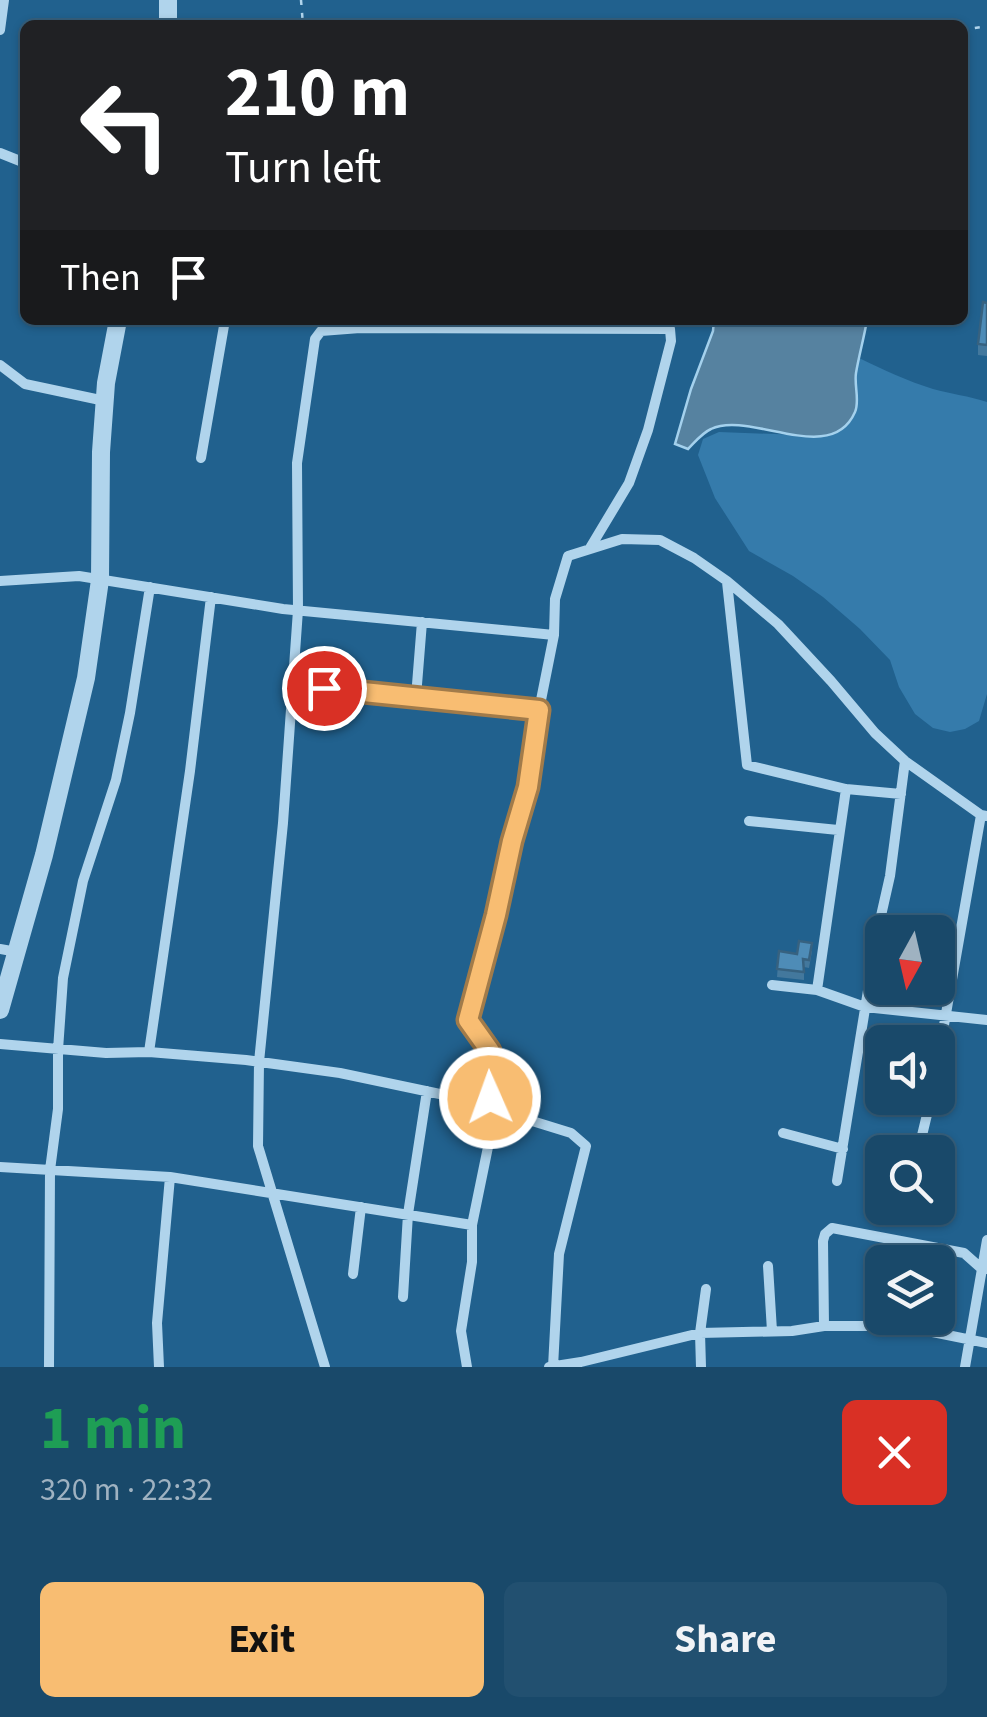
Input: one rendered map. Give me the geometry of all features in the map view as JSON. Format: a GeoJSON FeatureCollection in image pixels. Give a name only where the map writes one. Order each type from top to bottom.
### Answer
{"type":"FeatureCollection","features":[{"type":"Feature","properties":{"kind":"street"},"geometry":{"type":"LineString","coordinates":[[0,30],[4,0]]}},
{"type":"Feature","properties":{"kind":"street"},"geometry":{"type":"LineString","coordinates":[[0,1010],[8,951],[44,855],[86,678],[100,580],[106,383],[117,325]]}},
{"type":"Feature","properties":{"kind":"street"},"geometry":{"type":"LineString","coordinates":[[200,458],[225,325]]}},
{"type":"Feature","properties":{"kind":"street"},"geometry":{"type":"LineString","coordinates":[[325,1367],[258,1146],[259,1062],[283,823],[298,610],[297,463],[315,339],[321,331],[670,329],[672,341],[629,483],[590,548]]}},
{"type":"Feature","properties":{"kind":"street"},"geometry":{"type":"LineString","coordinates":[[0,365],[25,384],[105,402]]}},
{"type":"Feature","properties":{"kind":"street"},"geometry":{"type":"LineString","coordinates":[[467,1367],[461,1331],[472,1262],[472,1225],[495,1112],[490,1098],[490,1051],[468,1020],[528,787],[554,635],[554,599],[568,556],[622,539],[660,540],[694,558],[778,624],[874,733],[904,761],[984,815],[944,1025]]}},
{"type":"Feature","properties":{"kind":"street"},"geometry":{"type":"LineString","coordinates":[[0,581],[79,576],[298,610],[554,635]]}},
{"type":"Feature","properties":{"kind":"street"},"geometry":{"type":"LineString","coordinates":[[727,581],[746,765],[846,789],[900,794]]}},
{"type":"Feature","properties":{"kind":"street"},"geometry":{"type":"LineString","coordinates":[[49,1367],[51,1170],[58,1109],[63,978],[83,881],[120,764],[150,587]]}},
{"type":"Feature","properties":{"kind":"street"},"geometry":{"type":"LineString","coordinates":[[149,1052],[211,597]]}},
{"type":"Feature","properties":{"kind":"street"},"geometry":{"type":"LineString","coordinates":[[416,697],[422,622]]}},
{"type":"Feature","properties":{"kind":"street"},"geometry":{"type":"LineString","coordinates":[[293,685],[539,710]]}},
{"type":"Feature","properties":{"kind":"street"},"geometry":{"type":"LineString","coordinates":[[837,1181],[890,876],[904,761]]}},
{"type":"Feature","properties":{"kind":"street"},"geometry":{"type":"LineString","coordinates":[[817,990],[846,789]]}},
{"type":"Feature","properties":{"kind":"street"},"geometry":{"type":"LineString","coordinates":[[749,821],[838,830]]}},
{"type":"Feature","properties":{"kind":"street"},"geometry":{"type":"LineString","coordinates":[[772,984],[817,990],[865,1007],[987,1020]]}},
{"type":"Feature","properties":{"kind":"street"},"geometry":{"type":"LineString","coordinates":[[0,1044],[106,1053],[149,1052],[340,1073],[492,1106],[572,1133],[586,1146],[558,1254],[552,1367],[700,1333],[792,1331],[824,1326],[903,1326],[987,1344]]}},
{"type":"Feature","properties":{"kind":"street"},"geometry":{"type":"LineString","coordinates":[[404,1297],[409,1215],[427,1091]]}},
{"type":"Feature","properties":{"kind":"street"},"geometry":{"type":"LineString","coordinates":[[783,1133],[843,1148]]}},
{"type":"Feature","properties":{"kind":"street"},"geometry":{"type":"LineString","coordinates":[[0,1167],[170,1177],[472,1225]]}},
{"type":"Feature","properties":{"kind":"street"},"geometry":{"type":"LineString","coordinates":[[159,1367],[157,1323],[170,1177]]}},
{"type":"Feature","properties":{"kind":"street"},"geometry":{"type":"LineString","coordinates":[[353,1274],[362,1207]]}},
{"type":"Feature","properties":{"kind":"street"},"geometry":{"type":"LineString","coordinates":[[824,1326],[823,1241],[832,1228],[964,1253],[985,1269]]}},
{"type":"Feature","properties":{"kind":"street"},"geometry":{"type":"LineString","coordinates":[[964,1367],[985,1269],[987,1240]]}},
{"type":"Feature","properties":{"kind":"street"},"geometry":{"type":"LineString","coordinates":[[768,1266],[772,1331]]}},
{"type":"Feature","properties":{"kind":"street"},"geometry":{"type":"LineString","coordinates":[[701,1367],[700,1333],[706,1288]]}},
{"type":"Feature","properties":{"kind":"shaded area"},"geometry":{"type":"Polygon","coordinates":[[[714,325],[866,325],[856,373],[855,412],[844,428],[828,435],[809,437],[727,425],[708,431],[688,449],[675,444],[714,325]]]}},
{"type":"Feature","properties":{"kind":"shaded area"},"geometry":{"type":"Polygon","coordinates":[[[859,358],[923,386],[987,402],[987,694],[979,721],[965,729],[950,732],[933,728],[915,714],[899,687],[890,660],[860,629],[823,597],[749,551],[715,498],[698,455],[703,439],[719,432],[826,436],[856,410],[859,358]]]}},
{"type":"Feature","properties":{"kind":"building"},"geometry":{"type":"Polygon","coordinates":[[[983,302],[987,303],[987,345],[978,344],[983,302]]]}},
{"type":"Feature","properties":{"kind":"building"},"geometry":{"type":"Polygon","coordinates":[[[799,941],[812,943],[809,960],[803,959],[804,972],[777,969],[779,951],[797,954],[799,941]]]}},
{"type":"Feature","properties":{"kind":"route"},"geometry":{"type":"LineString","coordinates":[[324,688],[539,710],[528,787],[468,1020],[490,1051],[490,1098]]}}]}
